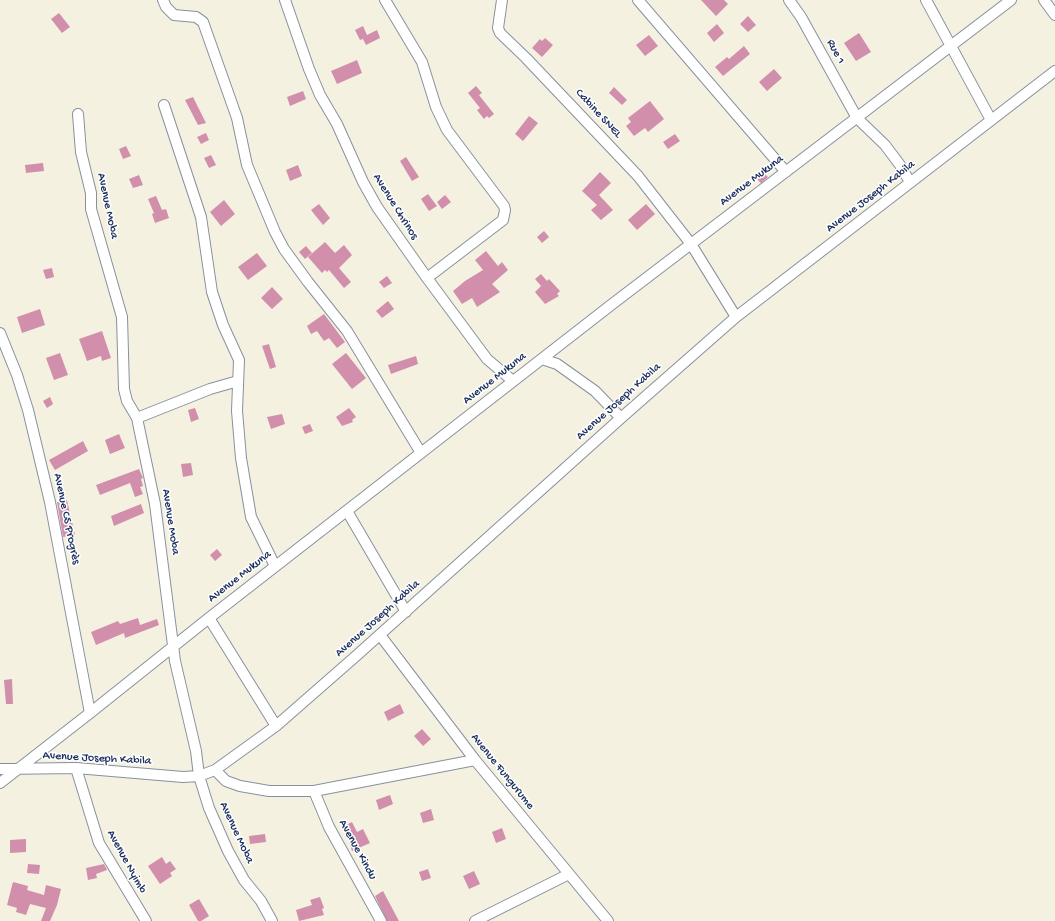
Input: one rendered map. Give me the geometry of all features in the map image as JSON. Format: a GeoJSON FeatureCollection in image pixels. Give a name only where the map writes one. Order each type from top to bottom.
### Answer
{"type":"FeatureCollection","features":[{"type":"Feature","properties":{"kind":"street"},"geometry":{"type":"LineString","coordinates":[[162,0],[166,7],[174,15],[196,17],[203,22],[236,113],[247,165],[275,232],[284,249],[347,332],[421,453]]}},
{"type":"Feature","properties":{"kind":"street","name":"Avenue Chrinos"},"geometry":{"type":"LineString","coordinates":[[286,0],[309,69],[363,182],[377,207],[426,278],[487,359],[513,381]]}},
{"type":"Feature","properties":{"kind":"street"},"geometry":{"type":"LineString","coordinates":[[385,0],[406,32],[422,62],[436,107],[447,130],[504,206],[505,210],[503,220],[426,278]]}},
{"type":"Feature","properties":{"kind":"street","name":"Cabine SNEL"},"geometry":{"type":"LineString","coordinates":[[502,0],[498,28],[500,33],[526,58],[638,176],[691,244],[736,317]]}},
{"type":"Feature","properties":{"kind":"street"},"geometry":{"type":"LineString","coordinates":[[638,0],[786,172]]}},
{"type":"Feature","properties":{"kind":"street","name":"Rue 1"},"geometry":{"type":"LineString","coordinates":[[789,0],[801,17],[857,118],[885,145],[900,165],[910,182]]}},
{"type":"Feature","properties":{"kind":"street"},"geometry":{"type":"LineString","coordinates":[[926,0],[991,120]]}},
{"type":"Feature","properties":{"kind":"street","name":"Avenue Mukuna"},"geometry":{"type":"LineString","coordinates":[[0,783],[208,618],[513,381],[1011,0]]}},
{"type":"Feature","properties":{"kind":"street"},"geometry":{"type":"LineString","coordinates":[[1044,0],[1055,15]]}},
{"type":"Feature","properties":{"kind":"street","name":"Avenue Joseph Kabila"},"geometry":{"type":"LineString","coordinates":[[0,769],[76,768],[183,777],[199,776],[216,770],[276,726],[736,317],[1055,71]]}},
{"type":"Feature","properties":{"kind":"street"},"geometry":{"type":"LineString","coordinates":[[164,105],[201,217],[212,292],[223,325],[239,360],[240,370],[237,411],[241,458],[251,517],[276,566]]}},
{"type":"Feature","properties":{"kind":"street","name":"Avenue Moba"},"geometry":{"type":"LineString","coordinates":[[78,114],[82,152],[91,193],[92,209],[122,316],[124,389],[128,401],[137,418],[160,532],[173,646],[183,700],[196,751],[199,776],[209,808],[225,844],[244,880],[261,901],[272,921]]}},
{"type":"Feature","properties":{"kind":"street","name":"Avenue CS Progrès"},"geometry":{"type":"LineString","coordinates":[[0,333],[17,375],[28,410],[50,502],[90,713]]}},
{"type":"Feature","properties":{"kind":"street"},"geometry":{"type":"LineString","coordinates":[[542,359],[557,364],[595,391],[621,418]]}},
{"type":"Feature","properties":{"kind":"street"},"geometry":{"type":"LineString","coordinates":[[137,418],[210,389],[238,381]]}},
{"type":"Feature","properties":{"kind":"street"},"geometry":{"type":"LineString","coordinates":[[346,511],[406,612]]}},
{"type":"Feature","properties":{"kind":"street"},"geometry":{"type":"LineString","coordinates":[[208,618],[276,726]]}},
{"type":"Feature","properties":{"kind":"street","name":"Avenue Fungurume"},"geometry":{"type":"LineString","coordinates":[[380,635],[475,760],[608,921]]}},
{"type":"Feature","properties":{"kind":"street"},"geometry":{"type":"LineString","coordinates":[[216,770],[226,780],[240,786],[269,791],[314,791],[475,760]]}},
{"type":"Feature","properties":{"kind":"street","name":"Avenue Nyimb"},"geometry":{"type":"LineString","coordinates":[[76,768],[99,843],[146,921]]}},
{"type":"Feature","properties":{"kind":"street","name":"Avenue Kindu"},"geometry":{"type":"LineString","coordinates":[[314,791],[329,827],[381,921]]}},
{"type":"Feature","properties":{"kind":"street"},"geometry":{"type":"LineString","coordinates":[[475,921],[569,874]]}},
{"type":"Feature","properties":{"kind":"building"},"geometry":{"type":"Polygon","coordinates":[[[701,0],[724,0],[728,4],[716,16],[701,0]]]}},
{"type":"Feature","properties":{"kind":"building"},"geometry":{"type":"Polygon","coordinates":[[[59,13],[70,27],[62,33],[51,19],[59,13]]]}},
{"type":"Feature","properties":{"kind":"building"},"geometry":{"type":"Polygon","coordinates":[[[748,16],[756,25],[748,32],[740,24],[748,16]]]}},
{"type":"Feature","properties":{"kind":"building"},"geometry":{"type":"Polygon","coordinates":[[[717,24],[724,33],[714,42],[707,33],[717,24]]]}},
{"type":"Feature","properties":{"kind":"building"},"geometry":{"type":"Polygon","coordinates":[[[363,26],[367,35],[377,30],[380,38],[366,45],[363,39],[360,40],[355,30],[363,26]]]}},
{"type":"Feature","properties":{"kind":"building"},"geometry":{"type":"Polygon","coordinates":[[[859,33],[871,52],[856,61],[844,43],[859,33]]]}},
{"type":"Feature","properties":{"kind":"building"},"geometry":{"type":"Polygon","coordinates":[[[649,35],[658,46],[645,56],[636,45],[649,35]]]}},
{"type":"Feature","properties":{"kind":"building"},"geometry":{"type":"Polygon","coordinates":[[[545,38],[553,45],[542,57],[532,48],[540,39],[542,41],[545,38]]]}},
{"type":"Feature","properties":{"kind":"building"},"geometry":{"type":"Polygon","coordinates":[[[744,46],[750,54],[723,76],[715,67],[727,57],[729,59],[744,46]]]}},
{"type":"Feature","properties":{"kind":"building"},"geometry":{"type":"Polygon","coordinates":[[[357,60],[362,73],[337,84],[331,71],[357,60]]]}},
{"type":"Feature","properties":{"kind":"building"},"geometry":{"type":"Polygon","coordinates":[[[774,69],[782,78],[767,91],[759,82],[774,69]]]}},
{"type":"Feature","properties":{"kind":"building"},"geometry":{"type":"Polygon","coordinates":[[[476,86],[482,93],[479,95],[494,114],[489,118],[487,116],[484,119],[477,110],[480,108],[468,93],[476,86]]]}},
{"type":"Feature","properties":{"kind":"building"},"geometry":{"type":"Polygon","coordinates":[[[614,87],[627,100],[622,105],[609,93],[614,87]]]}},
{"type":"Feature","properties":{"kind":"building"},"geometry":{"type":"Polygon","coordinates":[[[303,91],[306,99],[290,106],[287,97],[303,91]]]}},
{"type":"Feature","properties":{"kind":"building"},"geometry":{"type":"Polygon","coordinates":[[[193,97],[206,123],[198,125],[185,100],[193,97]]]}},
{"type":"Feature","properties":{"kind":"building"},"geometry":{"type":"Polygon","coordinates":[[[650,101],[664,119],[648,132],[645,128],[634,136],[626,126],[631,122],[628,118],[650,101]]]}},
{"type":"Feature","properties":{"kind":"building"},"geometry":{"type":"Polygon","coordinates":[[[529,116],[538,123],[523,141],[515,134],[529,116]]]}},
{"type":"Feature","properties":{"kind":"building"},"geometry":{"type":"Polygon","coordinates":[[[206,133],[209,140],[201,144],[197,137],[206,133]]]}},
{"type":"Feature","properties":{"kind":"building"},"geometry":{"type":"Polygon","coordinates":[[[675,134],[680,141],[668,149],[663,142],[675,134]]]}},
{"type":"Feature","properties":{"kind":"building"},"geometry":{"type":"Polygon","coordinates":[[[126,146],[131,156],[123,159],[119,149],[126,146]]]}},
{"type":"Feature","properties":{"kind":"building"},"geometry":{"type":"Polygon","coordinates":[[[211,155],[216,165],[209,168],[204,158],[211,155]]]}},
{"type":"Feature","properties":{"kind":"building"},"geometry":{"type":"Polygon","coordinates":[[[406,157],[419,177],[412,181],[400,161],[406,157]]]}},
{"type":"Feature","properties":{"kind":"building"},"geometry":{"type":"Polygon","coordinates":[[[43,163],[44,171],[26,173],[25,165],[43,163]]]}},
{"type":"Feature","properties":{"kind":"building"},"geometry":{"type":"Polygon","coordinates":[[[298,165],[302,176],[290,181],[286,170],[298,165]]]}},
{"type":"Feature","properties":{"kind":"building"},"geometry":{"type":"Polygon","coordinates":[[[761,170],[768,177],[761,183],[755,177],[761,170]]]}},
{"type":"Feature","properties":{"kind":"building"},"geometry":{"type":"Polygon","coordinates":[[[600,172],[611,183],[599,195],[613,210],[601,220],[591,210],[597,205],[582,191],[600,172]]]}},
{"type":"Feature","properties":{"kind":"building"},"geometry":{"type":"Polygon","coordinates":[[[139,175],[143,185],[133,188],[129,179],[139,175]]]}},
{"type":"Feature","properties":{"kind":"building"},"geometry":{"type":"Polygon","coordinates":[[[428,194],[437,206],[429,211],[421,199],[428,194]]]}},
{"type":"Feature","properties":{"kind":"building"},"geometry":{"type":"Polygon","coordinates":[[[445,195],[451,202],[442,209],[437,202],[445,195]]]}},
{"type":"Feature","properties":{"kind":"building"},"geometry":{"type":"Polygon","coordinates":[[[156,196],[162,210],[166,209],[169,218],[155,223],[152,214],[154,213],[148,199],[156,196]]]}},
{"type":"Feature","properties":{"kind":"building"},"geometry":{"type":"Polygon","coordinates":[[[224,200],[235,214],[221,226],[210,212],[224,200]]]}},
{"type":"Feature","properties":{"kind":"building"},"geometry":{"type":"Polygon","coordinates":[[[319,204],[330,218],[323,225],[311,210],[319,204]]]}},
{"type":"Feature","properties":{"kind":"building"},"geometry":{"type":"Polygon","coordinates":[[[646,204],[655,214],[637,230],[628,220],[646,204]]]}},
{"type":"Feature","properties":{"kind":"building"},"geometry":{"type":"Polygon","coordinates":[[[544,231],[549,237],[542,243],[537,237],[544,231]]]}},
{"type":"Feature","properties":{"kind":"building"},"geometry":{"type":"Polygon","coordinates":[[[325,242],[335,253],[344,245],[352,255],[339,268],[351,282],[344,288],[329,270],[327,272],[325,270],[322,273],[308,257],[325,242]]]}},
{"type":"Feature","properties":{"kind":"building"},"geometry":{"type":"Polygon","coordinates":[[[306,246],[312,253],[305,259],[299,252],[306,246]]]}},
{"type":"Feature","properties":{"kind":"building"},"geometry":{"type":"Polygon","coordinates":[[[486,251],[498,266],[502,262],[508,270],[492,284],[500,292],[477,307],[472,298],[462,304],[453,291],[465,281],[483,270],[475,260],[486,251]]]}},
{"type":"Feature","properties":{"kind":"building"},"geometry":{"type":"Polygon","coordinates":[[[257,253],[267,266],[248,280],[238,267],[257,253]]]}},
{"type":"Feature","properties":{"kind":"building"},"geometry":{"type":"Polygon","coordinates":[[[52,268],[54,277],[46,279],[43,270],[52,268]]]}},
{"type":"Feature","properties":{"kind":"building"},"geometry":{"type":"Polygon","coordinates":[[[541,274],[547,281],[549,279],[560,291],[557,294],[559,296],[545,304],[535,292],[541,286],[535,279],[541,274]]]}},
{"type":"Feature","properties":{"kind":"building"},"geometry":{"type":"Polygon","coordinates":[[[387,276],[392,283],[384,288],[379,282],[387,276]]]}},
{"type":"Feature","properties":{"kind":"building"},"geometry":{"type":"Polygon","coordinates":[[[272,287],[283,299],[272,309],[261,298],[272,287]]]}},
{"type":"Feature","properties":{"kind":"building"},"geometry":{"type":"Polygon","coordinates":[[[388,301],[394,309],[382,318],[376,311],[388,301]]]}},
{"type":"Feature","properties":{"kind":"building"},"geometry":{"type":"Polygon","coordinates":[[[40,309],[45,325],[22,333],[17,317],[40,309]]]}},
{"type":"Feature","properties":{"kind":"building"},"geometry":{"type":"Polygon","coordinates":[[[324,314],[345,342],[337,348],[329,338],[324,341],[317,331],[311,334],[307,326],[324,314]]]}},
{"type":"Feature","properties":{"kind":"building"},"geometry":{"type":"Polygon","coordinates":[[[102,331],[111,358],[102,361],[101,356],[87,361],[79,339],[102,331]]]}},
{"type":"Feature","properties":{"kind":"building"},"geometry":{"type":"Polygon","coordinates":[[[269,344],[276,367],[270,369],[262,346],[269,344]]]}},
{"type":"Feature","properties":{"kind":"building"},"geometry":{"type":"Polygon","coordinates":[[[60,353],[68,375],[54,380],[46,358],[60,353]]]}},
{"type":"Feature","properties":{"kind":"building"},"geometry":{"type":"Polygon","coordinates":[[[346,353],[366,378],[352,389],[332,364],[346,353]]]}},
{"type":"Feature","properties":{"kind":"building"},"geometry":{"type":"Polygon","coordinates":[[[416,356],[418,364],[391,374],[388,365],[416,356]]]}},
{"type":"Feature","properties":{"kind":"building"},"geometry":{"type":"Polygon","coordinates":[[[50,397],[53,404],[47,408],[43,401],[50,397]]]}},
{"type":"Feature","properties":{"kind":"building"},"geometry":{"type":"Polygon","coordinates":[[[195,408],[199,419],[191,422],[188,410],[195,408]]]}},
{"type":"Feature","properties":{"kind":"building"},"geometry":{"type":"Polygon","coordinates":[[[349,408],[356,417],[352,420],[353,422],[342,426],[336,417],[349,408]]]}},
{"type":"Feature","properties":{"kind":"building"},"geometry":{"type":"Polygon","coordinates":[[[282,414],[285,424],[271,429],[267,417],[282,414]]]}},
{"type":"Feature","properties":{"kind":"building"},"geometry":{"type":"Polygon","coordinates":[[[310,424],[313,431],[305,434],[302,427],[310,424]]]}},
{"type":"Feature","properties":{"kind":"building"},"geometry":{"type":"Polygon","coordinates":[[[119,434],[125,448],[110,454],[105,440],[119,434]]]}},
{"type":"Feature","properties":{"kind":"building"},"geometry":{"type":"Polygon","coordinates":[[[83,441],[88,451],[55,470],[49,460],[83,441]]]}},
{"type":"Feature","properties":{"kind":"building"},"geometry":{"type":"Polygon","coordinates":[[[191,463],[193,475],[183,477],[181,464],[191,463]]]}},
{"type":"Feature","properties":{"kind":"building"},"geometry":{"type":"Polygon","coordinates":[[[139,469],[143,478],[141,479],[143,486],[140,487],[143,494],[135,497],[130,483],[100,495],[96,485],[139,469]]]}},
{"type":"Feature","properties":{"kind":"building"},"geometry":{"type":"Polygon","coordinates":[[[67,500],[75,535],[63,537],[57,502],[67,500]]]}},
{"type":"Feature","properties":{"kind":"building"},"geometry":{"type":"Polygon","coordinates":[[[141,504],[144,513],[114,526],[111,516],[141,504]]]}},
{"type":"Feature","properties":{"kind":"building"},"geometry":{"type":"Polygon","coordinates":[[[217,549],[222,555],[215,561],[210,555],[217,549]]]}},
{"type":"Feature","properties":{"kind":"building"},"geometry":{"type":"Polygon","coordinates":[[[138,618],[140,625],[157,619],[159,625],[125,638],[124,633],[96,645],[91,632],[118,621],[120,624],[138,618]]]}},
{"type":"Feature","properties":{"kind":"building"},"geometry":{"type":"Polygon","coordinates":[[[12,679],[13,704],[6,704],[4,680],[12,679]]]}},
{"type":"Feature","properties":{"kind":"building"},"geometry":{"type":"Polygon","coordinates":[[[400,704],[404,713],[388,721],[384,712],[400,704]]]}},
{"type":"Feature","properties":{"kind":"building"},"geometry":{"type":"Polygon","coordinates":[[[422,729],[431,739],[423,746],[414,736],[422,729]]]}},
{"type":"Feature","properties":{"kind":"building"},"geometry":{"type":"Polygon","coordinates":[[[390,795],[393,804],[379,810],[376,800],[390,795]]]}},
{"type":"Feature","properties":{"kind":"building"},"geometry":{"type":"Polygon","coordinates":[[[431,809],[434,820],[423,823],[420,813],[431,809]]]}},
{"type":"Feature","properties":{"kind":"building"},"geometry":{"type":"Polygon","coordinates":[[[352,822],[357,832],[363,829],[370,843],[352,851],[344,826],[352,822]]]}},
{"type":"Feature","properties":{"kind":"building"},"geometry":{"type":"Polygon","coordinates":[[[502,828],[506,839],[496,843],[492,832],[502,828]]]}},
{"type":"Feature","properties":{"kind":"building"},"geometry":{"type":"Polygon","coordinates":[[[265,834],[266,842],[250,844],[249,836],[265,834]]]}},
{"type":"Feature","properties":{"kind":"building"},"geometry":{"type":"Polygon","coordinates":[[[26,839],[26,852],[10,853],[10,840],[26,839]]]}},
{"type":"Feature","properties":{"kind":"building"},"geometry":{"type":"Polygon","coordinates":[[[162,857],[166,864],[170,861],[176,869],[170,873],[172,876],[160,884],[148,866],[162,857]]]}},
{"type":"Feature","properties":{"kind":"building"},"geometry":{"type":"Polygon","coordinates":[[[28,864],[40,865],[39,874],[27,873],[28,864]]]}},
{"type":"Feature","properties":{"kind":"building"},"geometry":{"type":"Polygon","coordinates":[[[104,864],[107,870],[96,874],[97,878],[88,880],[86,868],[104,864]]]}},
{"type":"Feature","properties":{"kind":"building"},"geometry":{"type":"Polygon","coordinates":[[[428,869],[431,878],[422,881],[419,872],[428,869]]]}},
{"type":"Feature","properties":{"kind":"building"},"geometry":{"type":"Polygon","coordinates":[[[474,871],[480,884],[469,889],[463,876],[474,871]]]}},
{"type":"Feature","properties":{"kind":"building"},"geometry":{"type":"Polygon","coordinates":[[[13,882],[28,886],[27,890],[44,895],[46,885],[61,889],[57,905],[50,921],[41,921],[46,908],[30,904],[26,915],[16,912],[17,908],[7,905],[13,882]]]}},
{"type":"Feature","properties":{"kind":"building"},"geometry":{"type":"Polygon","coordinates":[[[383,891],[399,921],[387,921],[375,896],[383,891]]]}},
{"type":"Feature","properties":{"kind":"building"},"geometry":{"type":"Polygon","coordinates":[[[320,897],[324,908],[322,909],[324,915],[299,921],[296,910],[312,905],[310,900],[320,897]]]}},
{"type":"Feature","properties":{"kind":"building"},"geometry":{"type":"Polygon","coordinates":[[[199,899],[209,916],[201,921],[198,921],[189,905],[199,899]]]}}]}
